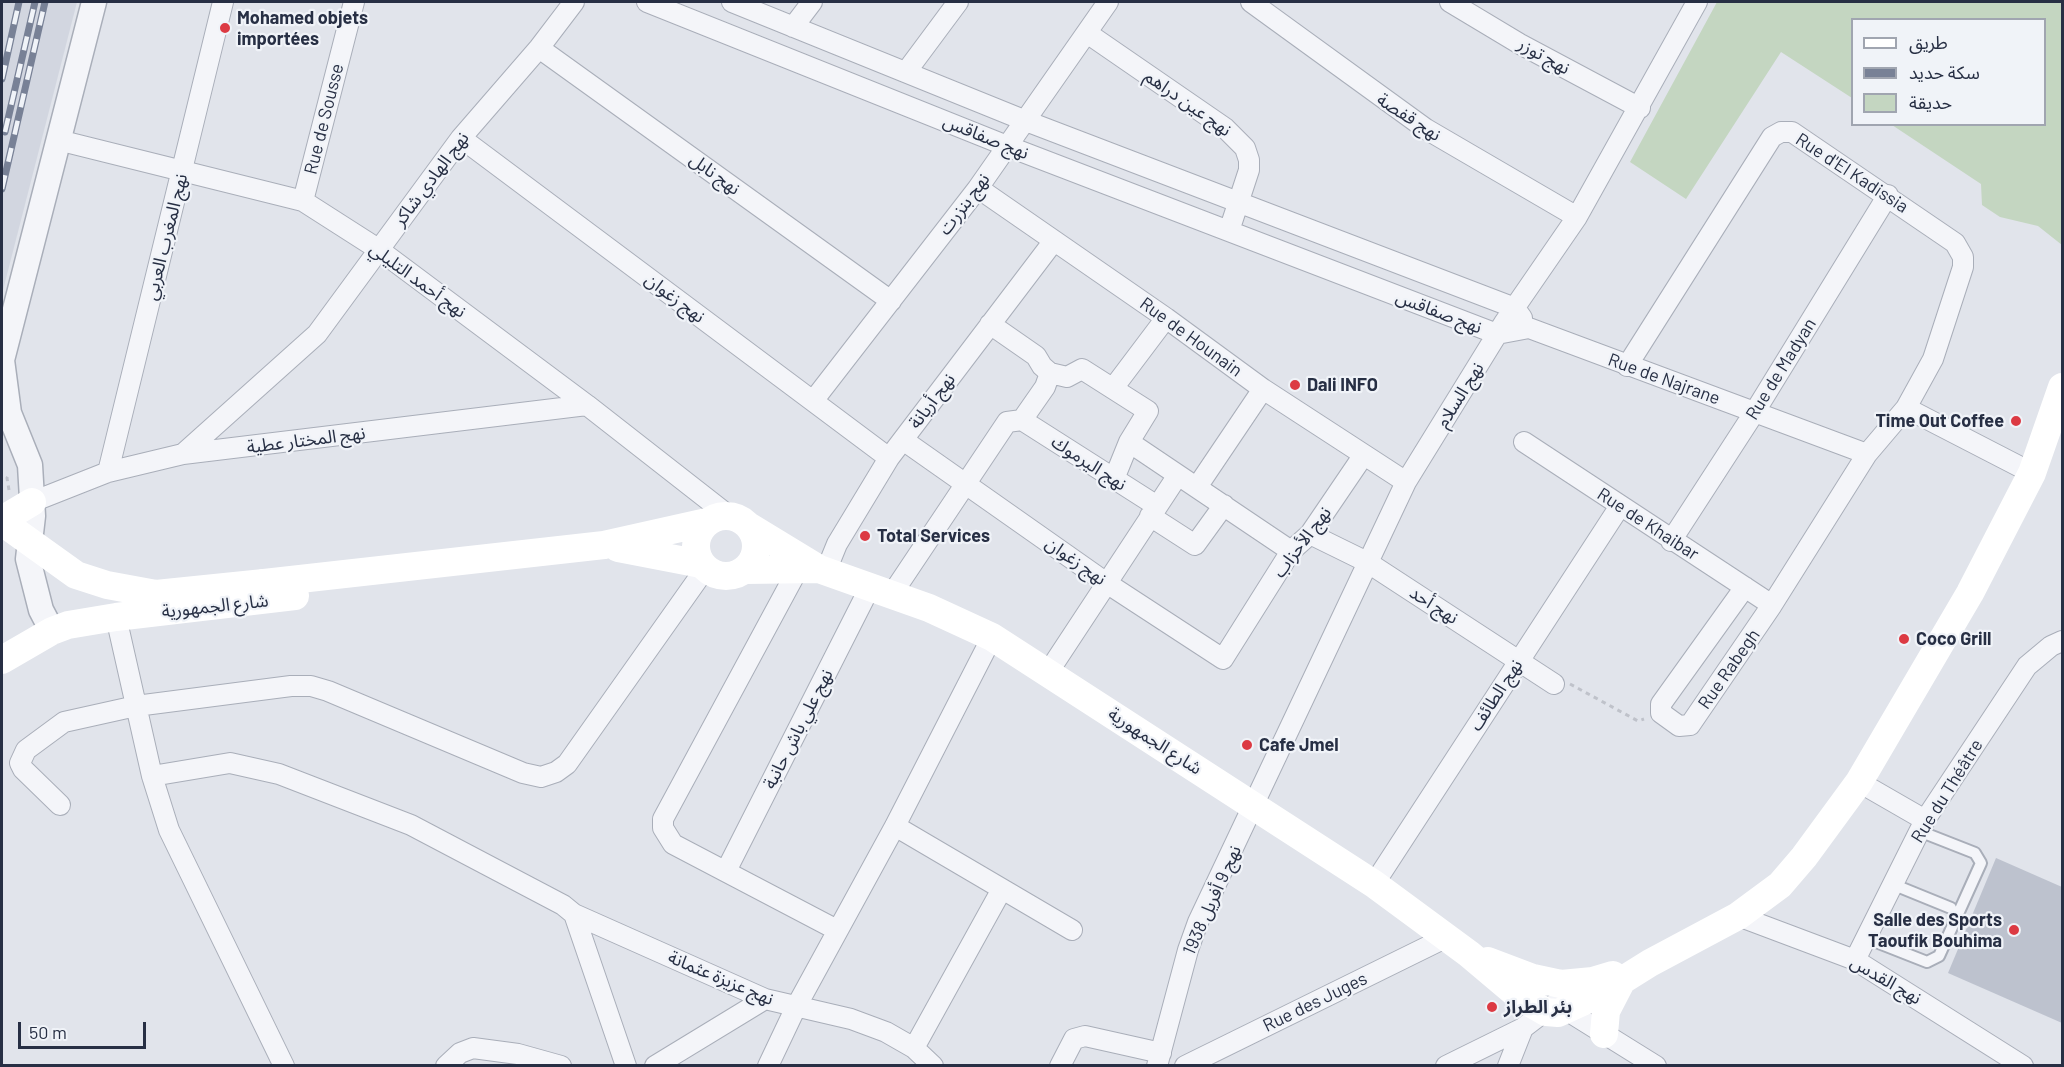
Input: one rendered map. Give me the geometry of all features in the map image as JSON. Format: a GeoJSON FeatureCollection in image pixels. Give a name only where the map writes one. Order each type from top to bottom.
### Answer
{"type":"FeatureCollection","features":[{"type":"Feature","properties":{"kind":"main road"},"geometry":{"type":"LineString","coordinates":[[1560,1002],[1621,982],[1650,963],[1738,916],[1780,885],[1859,782],[1970,593],[2032,473],[2062,387]]}},
{"type":"Feature","properties":{"kind":"main road"},"geometry":{"type":"LineString","coordinates":[[32,502],[2,521],[76,575],[115,587],[156,594],[604,545],[729,521],[755,535],[756,554],[745,570]]}},
{"type":"Feature","properties":{"kind":"main road"},"geometry":{"type":"LineString","coordinates":[[729,521],[697,537],[697,556],[712,574],[729,576],[745,570],[815,570]]}},
{"type":"Feature","properties":{"kind":"main road"},"geometry":{"type":"LineString","coordinates":[[729,521],[815,570]]}},
{"type":"Feature","properties":{"kind":"main road"},"geometry":{"type":"LineString","coordinates":[[604,545],[703,566]]}},
{"type":"Feature","properties":{"kind":"main road","name":"شارع الجمهورية"},"geometry":{"type":"LineString","coordinates":[[2,660],[60,628],[116,617],[333,591],[434,564]]}},
{"type":"Feature","properties":{"kind":"main road","name":"شارع الجمهورية"},"geometry":{"type":"LineString","coordinates":[[815,570],[881,591],[992,637],[1049,671],[1374,884],[1469,954],[1533,978],[1560,1002]]}},
{"type":"Feature","properties":{"kind":"main road"},"geometry":{"type":"LineString","coordinates":[[1560,1002],[1593,981],[1650,963]]}},
{"type":"Feature","properties":{"kind":"main road"},"geometry":{"type":"LineString","coordinates":[[1604,1034],[1606,1011],[1621,982]]}},
{"type":"Feature","properties":{"kind":"street"},"geometry":{"type":"LineString","coordinates":[[60,628],[41,610],[28,559],[32,502],[30,465],[9,413],[2,360],[94,2]]}},
{"type":"Feature","properties":{"kind":"street","name":"نهج المغرب العربي"},"geometry":{"type":"LineString","coordinates":[[108,472],[223,2]]}},
{"type":"Feature","properties":{"kind":"street","name":"Rue de Sousse"},"geometry":{"type":"LineString","coordinates":[[303,201],[354,2]]}},
{"type":"Feature","properties":{"kind":"street","name":"نهج الهادي شاكر"},"geometry":{"type":"LineString","coordinates":[[183,454],[317,334],[460,138],[539,48],[574,2]]}},
{"type":"Feature","properties":{"kind":"street","name":"نهج صفاقس"},"geometry":{"type":"LineString","coordinates":[[647,2],[1007,146],[1497,334],[1529,328]]}},
{"type":"Feature","properties":{"kind":"street","name":"نهج صفاقس"},"geometry":{"type":"LineString","coordinates":[[732,2],[1026,121],[1515,308]]}},
{"type":"Feature","properties":{"kind":"street"},"geometry":{"type":"LineString","coordinates":[[793,27],[813,2]]}},
{"type":"Feature","properties":{"kind":"street"},"geometry":{"type":"LineString","coordinates":[[906,72],[958,2]]}},
{"type":"Feature","properties":{"kind":"street","name":"نهج بنزرت"},"geometry":{"type":"LineString","coordinates":[[813,401],[978,188],[1108,2]]}},
{"type":"Feature","properties":{"kind":"street","name":"نهج قفصة"},"geometry":{"type":"LineString","coordinates":[[1251,2],[1426,129],[1577,217]]}},
{"type":"Feature","properties":{"kind":"street","name":"نهج توزر"},"geometry":{"type":"LineString","coordinates":[[1450,2],[1520,44],[1640,108]]}},
{"type":"Feature","properties":{"kind":"street","name":"نهج السلام"},"geometry":{"type":"LineString","coordinates":[[1255,806],[1406,482],[1497,334],[1577,217],[1640,108],[1697,2]]}},
{"type":"Feature","properties":{"kind":"street","name":"نهج عين دراهم"},"geometry":{"type":"LineString","coordinates":[[1087,33],[1240,140],[1250,160],[1240,202],[1229,231]]}},
{"type":"Feature","properties":{"kind":"street","name":"نهج نابل"},"geometry":{"type":"LineString","coordinates":[[539,48],[891,301]]}},
{"type":"Feature","properties":{"kind":"street","name":"Rue d'El Kadissia"},"geometry":{"type":"LineString","coordinates":[[1627,366],[1772,138],[1781,132],[1792,132],[1888,195],[1955,243],[1963,257],[1963,267],[1933,359],[1906,408],[1867,454]]}},
{"type":"Feature","properties":{"kind":"street","name":"نهج زغوان"},"geometry":{"type":"LineString","coordinates":[[460,138],[889,458]]}},
{"type":"Feature","properties":{"kind":"street","name":"نهج أحمد التليلي"},"geometry":{"type":"LineString","coordinates":[[58,140],[303,201],[378,249],[587,405],[729,521]]}},
{"type":"Feature","properties":{"kind":"street","name":"Rue de Hounain"},"geometry":{"type":"LineString","coordinates":[[978,188],[1166,318],[1263,389],[1406,482]]}},
{"type":"Feature","properties":{"kind":"street","name":"Rue de Madyan"},"geometry":{"type":"LineString","coordinates":[[1671,541],[1754,413],[1888,195]]}},
{"type":"Feature","properties":{"kind":"street","name":"نهج أريانة"},"geometry":{"type":"LineString","coordinates":[[726,871],[673,844],[663,828],[663,819],[815,570],[837,544],[889,458],[1053,242]]}},
{"type":"Feature","properties":{"kind":"street"},"geometry":{"type":"LineString","coordinates":[[1515,308],[1529,328]]}},
{"type":"Feature","properties":{"kind":"street"},"geometry":{"type":"LineString","coordinates":[[1113,387],[1166,318]]}},
{"type":"Feature","properties":{"kind":"street"},"geometry":{"type":"LineString","coordinates":[[990,324],[1036,356],[1050,374],[1067,377],[1082,369],[1148,411],[1129,442],[1114,479]]}},
{"type":"Feature","properties":{"kind":"street","name":"Rue de Najrane"},"geometry":{"type":"LineString","coordinates":[[1529,328],[1867,454]]}},
{"type":"Feature","properties":{"kind":"street"},"geometry":{"type":"LineString","coordinates":[[1022,420],[1046,387],[1050,374]]}},
{"type":"Feature","properties":{"kind":"street"},"geometry":{"type":"LineString","coordinates":[[1197,487],[1263,389]]}},
{"type":"Feature","properties":{"kind":"street","name":"نهج المختار عطية"},"geometry":{"type":"LineString","coordinates":[[32,502],[108,472],[183,454],[587,405]]}},
{"type":"Feature","properties":{"kind":"street"},"geometry":{"type":"LineString","coordinates":[[1906,408],[2032,473]]}},
{"type":"Feature","properties":{"kind":"street","name":"نهج اليرموك"},"geometry":{"type":"LineString","coordinates":[[1022,420],[1114,479],[1195,545],[1224,505]]}},
{"type":"Feature","properties":{"kind":"street","name":"نهج علي باش حانبة"},"geometry":{"type":"LineString","coordinates":[[726,871],[881,591],[966,483],[1007,422],[1022,420]]}},
{"type":"Feature","properties":{"kind":"street","name":"نهج زغوان"},"geometry":{"type":"LineString","coordinates":[[903,440],[1105,582],[1222,659]]}},
{"type":"Feature","properties":{"kind":"street"},"geometry":{"type":"LineString","coordinates":[[1129,442],[1291,551]]}},
{"type":"Feature","properties":{"kind":"street","name":"Rue de Khaibar"},"geometry":{"type":"LineString","coordinates":[[1524,442],[1671,541],[1773,605]]}},
{"type":"Feature","properties":{"kind":"street","name":"Rue Rabegh"},"geometry":{"type":"LineString","coordinates":[[1745,587],[1661,704],[1661,713],[1678,726],[1690,725],[1773,605],[1867,454]]}},
{"type":"Feature","properties":{"kind":"street","name":"نهج الأحزاب"},"geometry":{"type":"LineString","coordinates":[[1222,659],[1291,551],[1310,534],[1363,456]]}},
{"type":"Feature","properties":{"kind":"street"},"geometry":{"type":"LineString","coordinates":[[1049,671],[1105,582],[1178,475]]}},
{"type":"Feature","properties":{"kind":"street","name":"نهج الطائف"},"geometry":{"type":"LineString","coordinates":[[1374,884],[1518,659],[1620,506]]}},
{"type":"Feature","properties":{"kind":"street","name":"نهج أحد"},"geometry":{"type":"LineString","coordinates":[[1310,534],[1367,562],[1554,684]]}},
{"type":"Feature","properties":{"kind":"street"},"geometry":{"type":"LineString","coordinates":[[60,805],[23,769],[21,757],[44,735],[64,722],[136,706],[291,686],[310,686],[328,691],[492,762],[541,777],[556,772],[567,764],[703,566]]}},
{"type":"Feature","properties":{"kind":"street"},"geometry":{"type":"LineString","coordinates":[[116,617],[152,776],[169,830],[186,870],[284,1065]]}},
{"type":"Feature","properties":{"kind":"street"},"geometry":{"type":"LineString","coordinates":[[768,1065],[796,1007],[895,826],[992,637]]}},
{"type":"Feature","properties":{"kind":"street","name":"Rue du Théâtre"},"geometry":{"type":"LineString","coordinates":[[1855,960],[1922,825],[2027,666],[2051,646],[2062,641]]}},
{"type":"Feature","properties":{"kind":"street","name":"نهج عزيزة عثمانة"},"geometry":{"type":"LineString","coordinates":[[152,776],[230,763],[279,774],[411,825],[541,892],[574,914],[765,999],[851,1019],[886,1032],[914,1048],[933,1065]]}},
{"type":"Feature","properties":{"kind":"street"},"geometry":{"type":"LineString","coordinates":[[1859,782],[1922,825]]}},
{"type":"Feature","properties":{"kind":"street","name":"نهج 9 أفريل 1938"},"geometry":{"type":"LineString","coordinates":[[1159,1059],[1195,931],[1255,806]]}},
{"type":"Feature","properties":{"kind":"street"},"geometry":{"type":"LineString","coordinates":[[895,826],[1072,930]]}},
{"type":"Feature","properties":{"kind":"street"},"geometry":{"type":"LineString","coordinates":[[726,871],[837,930]]}},
{"type":"Feature","properties":{"kind":"street"},"geometry":{"type":"LineString","coordinates":[[914,1048],[1002,889]]}},
{"type":"Feature","properties":{"kind":"street"},"geometry":{"type":"LineString","coordinates":[[574,914],[626,1065]]}},
{"type":"Feature","properties":{"kind":"street","name":"نهج القدس"},"geometry":{"type":"LineString","coordinates":[[1738,916],[1855,960],[2023,1065]]}},
{"type":"Feature","properties":{"kind":"street","name":"Rue des Juges"},"geometry":{"type":"LineString","coordinates":[[1185,1065],[1445,938]]}},
{"type":"Feature","properties":{"kind":"street"},"geometry":{"type":"LineString","coordinates":[[655,1065],[765,999]]}},
{"type":"Feature","properties":{"kind":"street"},"geometry":{"type":"LineString","coordinates":[[1446,1065],[1523,1028],[1560,1002],[1604,1034],[1656,1065]]}},
{"type":"Feature","properties":{"kind":"street"},"geometry":{"type":"LineString","coordinates":[[1508,1065],[1523,1028]]}},
{"type":"Feature","properties":{"kind":"street"},"geometry":{"type":"LineString","coordinates":[[1060,1065],[1074,1039],[1085,1036],[1159,1059]]}},
{"type":"Feature","properties":{"kind":"street"},"geometry":{"type":"LineString","coordinates":[[446,1065],[460,1053],[473,1048],[518,1054],[561,1065]]}},
{"type":"Feature","properties":{"kind":"lane"},"geometry":{"type":"LineString","coordinates":[[1866,938],[1927,962],[1939,956],[1981,863],[1976,853],[1922,825]]}},
{"type":"Feature","properties":{"kind":"lane"},"geometry":{"type":"LineString","coordinates":[[1892,885],[1951,908]]}},
{"type":"Feature","properties":{"kind":"path"},"geometry":{"type":"LineString","coordinates":[[1554,684],[1568,682],[1638,721],[1661,713]]}},
{"type":"Feature","properties":{"kind":"shaded area"},"geometry":{"type":"Polygon","coordinates":[[[2,2],[77,2],[2,294],[2,2]]]}},
{"type":"Feature","properties":{"kind":"green space"},"geometry":{"type":"Polygon","coordinates":[[[1717,2],[2062,2],[2062,245],[2038,226],[2000,217],[1982,205],[1981,184],[1894,126],[2046,126],[2046,18],[1851,18],[1851,97],[1781,52],[1686,199],[1630,162],[1717,2]]]}},
{"type":"Feature","properties":{"kind":"building","name":"Salle des Sports Taoufik Bouhima"},"geometry":{"type":"Polygon","coordinates":[[[1996,858],[2062,887],[2062,1023],[1948,973],[1996,858]]]}},
{"type":"Feature","properties":{"kind":"railway"},"geometry":{"type":"LineString","coordinates":[[2,79],[19,2]]}},
{"type":"Feature","properties":{"kind":"railway"},"geometry":{"type":"LineString","coordinates":[[5,132],[35,2]]}},
{"type":"Feature","properties":{"kind":"railway"},"geometry":{"type":"LineString","coordinates":[[2,189],[45,2]]}},
{"type":"Feature","properties":{"kind":"place","name":"Mohamed objets importées"},"geometry":{"type":"Point","coordinates":[225,28]}},
{"type":"Feature","properties":{"kind":"place","name":"Dali INFO"},"geometry":{"type":"Point","coordinates":[1295,385]}},
{"type":"Feature","properties":{"kind":"place","name":"Time Out Coffee"},"geometry":{"type":"Point","coordinates":[2016,421]}},
{"type":"Feature","properties":{"kind":"place","name":"Total Services"},"geometry":{"type":"Point","coordinates":[865,536]}},
{"type":"Feature","properties":{"kind":"place","name":"Coco Grill"},"geometry":{"type":"Point","coordinates":[1904,639]}},
{"type":"Feature","properties":{"kind":"place","name":"Cafe Jmel"},"geometry":{"type":"Point","coordinates":[1247,745]}},
{"type":"Feature","properties":{"kind":"place","name":"Salle des Sports Taoufik Bouhima"},"geometry":{"type":"Point","coordinates":[2014,930]}},
{"type":"Feature","properties":{"kind":"place","name":"بئر الطراز"},"geometry":{"type":"Point","coordinates":[1492,1007]}}]}
